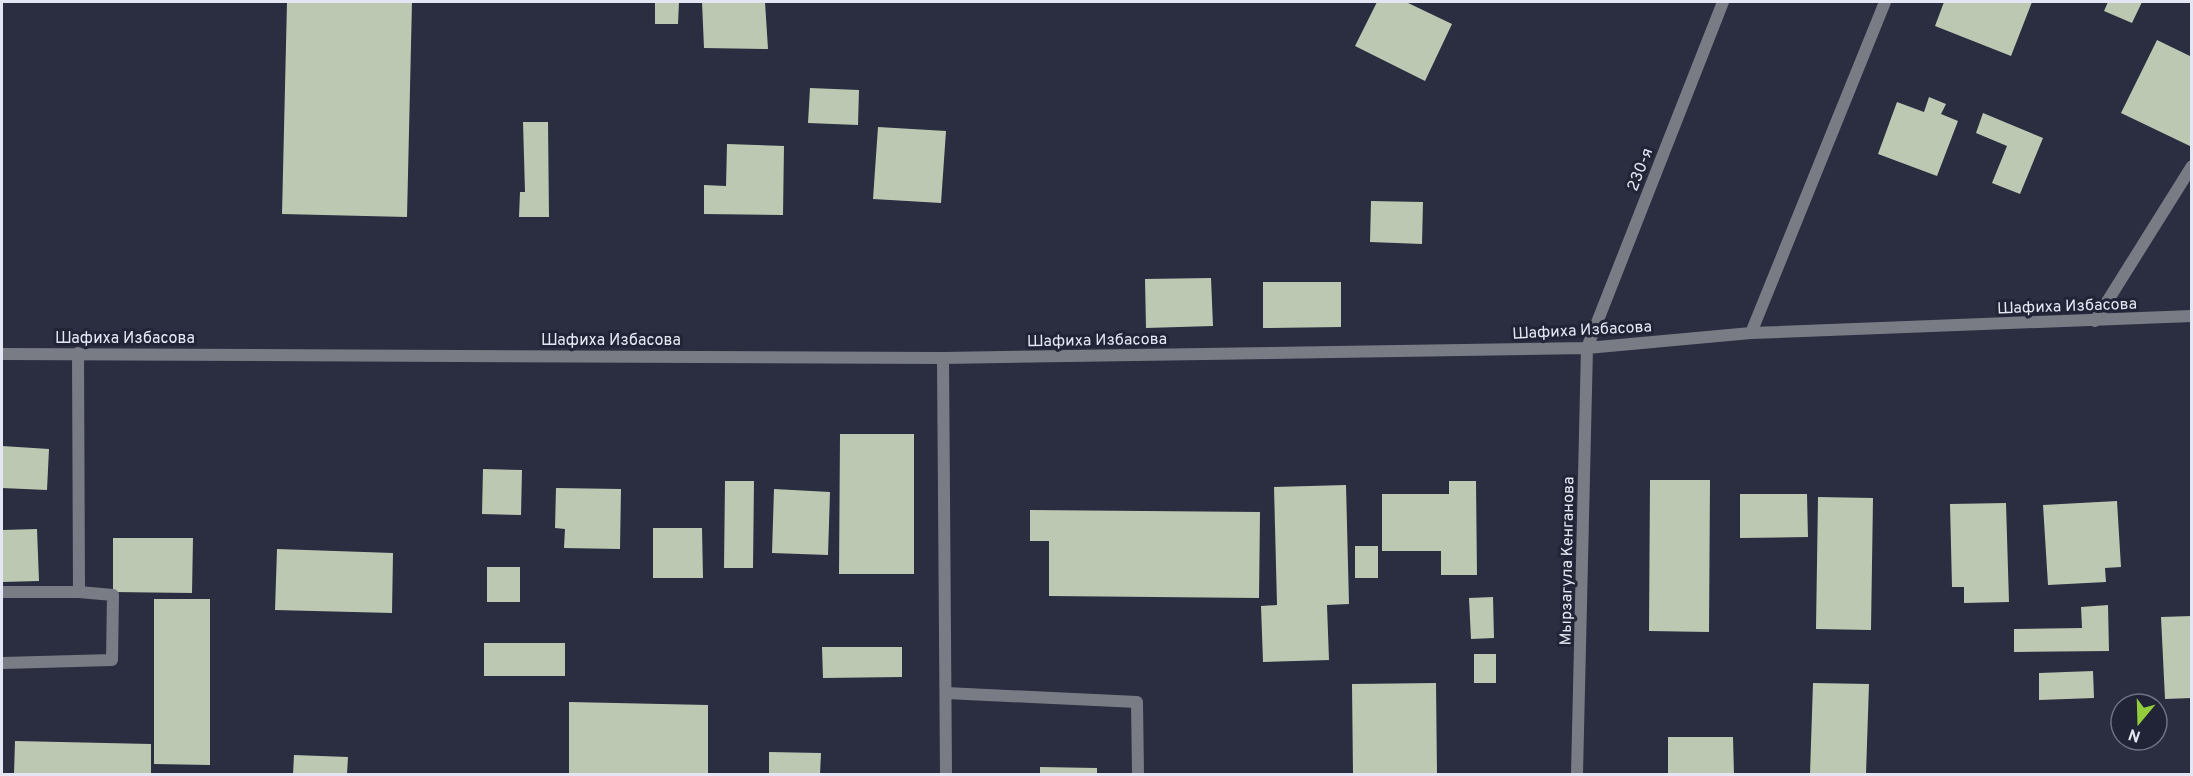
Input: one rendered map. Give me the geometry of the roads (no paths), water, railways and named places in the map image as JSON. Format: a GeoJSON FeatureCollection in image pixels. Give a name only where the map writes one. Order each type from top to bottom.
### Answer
{"type":"FeatureCollection","features":[{"type":"Feature","properties":{"kind":"street","name":"230-я"},"geometry":{"type":"LineString","coordinates":[[1587,348],[1723,2]]}},
{"type":"Feature","properties":{"kind":"street"},"geometry":{"type":"LineString","coordinates":[[1750,333],[1885,2]]}},
{"type":"Feature","properties":{"kind":"street"},"geometry":{"type":"LineString","coordinates":[[2095,321],[2192,166]]}},
{"type":"Feature","properties":{"kind":"street","name":"Шафиха Избасова"},"geometry":{"type":"LineString","coordinates":[[2,354],[943,358],[1587,348],[1750,333],[2192,316]]}},
{"type":"Feature","properties":{"kind":"street","name":"Мырзагула Кенганова"},"geometry":{"type":"LineString","coordinates":[[1577,774],[1587,348]]}},
{"type":"Feature","properties":{"kind":"street"},"geometry":{"type":"LineString","coordinates":[[78,353],[79,592]]}},
{"type":"Feature","properties":{"kind":"street"},"geometry":{"type":"LineString","coordinates":[[943,358],[946,774]]}},
{"type":"Feature","properties":{"kind":"street"},"geometry":{"type":"LineString","coordinates":[[2,592],[79,592],[113,595],[112,660],[2,663]]}},
{"type":"Feature","properties":{"kind":"street"},"geometry":{"type":"LineString","coordinates":[[946,693],[1137,702],[1138,774]]}}]}
